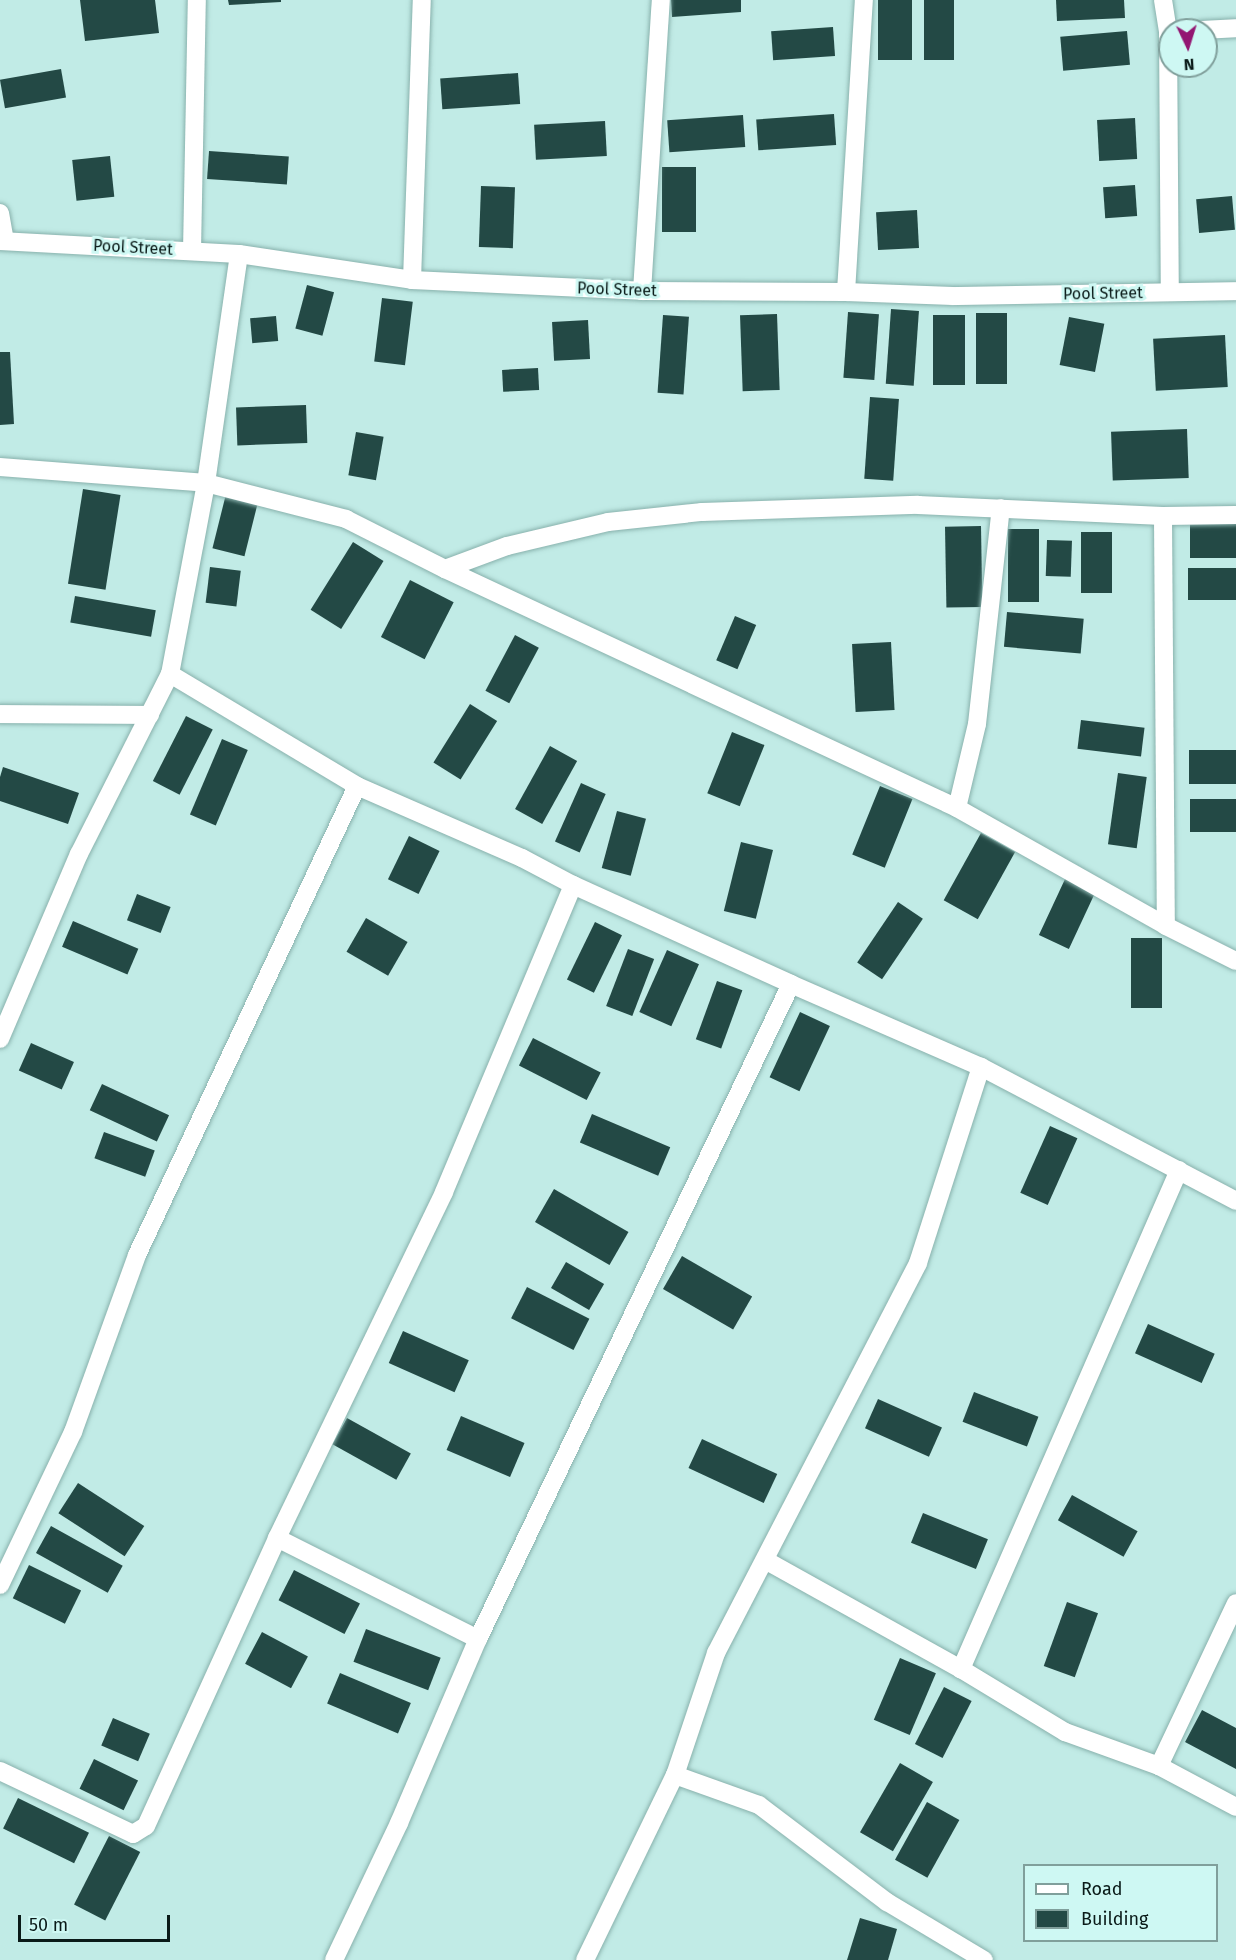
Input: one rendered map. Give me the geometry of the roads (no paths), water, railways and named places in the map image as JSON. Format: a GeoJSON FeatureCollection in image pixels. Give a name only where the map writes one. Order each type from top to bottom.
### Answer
{"type":"FeatureCollection","features":[{"type":"Feature","properties":{"kind":"street"},"geometry":{"type":"LineString","coordinates":[[192,251],[197,0]]}},
{"type":"Feature","properties":{"kind":"street"},"geometry":{"type":"LineString","coordinates":[[412,280],[422,0]]}},
{"type":"Feature","properties":{"kind":"street"},"geometry":{"type":"LineString","coordinates":[[642,291],[661,0]]}},
{"type":"Feature","properties":{"kind":"street"},"geometry":{"type":"LineString","coordinates":[[846,292],[864,0]]}},
{"type":"Feature","properties":{"kind":"street"},"geometry":{"type":"LineString","coordinates":[[1163,0],[1166,18]]}},
{"type":"Feature","properties":{"kind":"street"},"geometry":{"type":"LineString","coordinates":[[1218,29],[1236,28]]}},
{"type":"Feature","properties":{"kind":"street"},"geometry":{"type":"LineString","coordinates":[[1169,78],[1170,292]]}},
{"type":"Feature","properties":{"kind":"street"},"geometry":{"type":"LineString","coordinates":[[0,213],[3,241]]}},
{"type":"Feature","properties":{"kind":"street","name":"Pool Street"},"geometry":{"type":"LineString","coordinates":[[3,241],[239,254],[412,280],[642,291],[846,292],[953,296],[1236,291]]}},
{"type":"Feature","properties":{"kind":"street"},"geometry":{"type":"LineString","coordinates":[[0,1039],[79,854],[170,674],[206,483],[239,254]]}},
{"type":"Feature","properties":{"kind":"street"},"geometry":{"type":"LineString","coordinates":[[0,467],[206,483],[346,519],[445,569],[957,808],[1166,926],[1236,961]]}},
{"type":"Feature","properties":{"kind":"street"},"geometry":{"type":"LineString","coordinates":[[445,569],[507,546],[620,521],[702,512],[918,505],[1163,516],[1236,515]]}},
{"type":"Feature","properties":{"kind":"street"},"geometry":{"type":"LineString","coordinates":[[957,808],[977,724],[1001,508]]}},
{"type":"Feature","properties":{"kind":"street"},"geometry":{"type":"LineString","coordinates":[[1163,516],[1166,926]]}},
{"type":"Feature","properties":{"kind":"street"},"geometry":{"type":"LineString","coordinates":[[170,674],[357,786],[522,858],[573,885],[791,984],[981,1067],[1236,1201]]}},
{"type":"Feature","properties":{"kind":"street"},"geometry":{"type":"LineString","coordinates":[[0,714],[150,715]]}},
{"type":"Feature","properties":{"kind":"street"},"geometry":{"type":"LineString","coordinates":[[0,1585],[74,1432],[137,1255],[357,786]]}},
{"type":"Feature","properties":{"kind":"street"},"geometry":{"type":"LineString","coordinates":[[0,1771],[134,1834],[140,1833],[146,1826],[278,1538],[444,1192],[573,885]]}},
{"type":"Feature","properties":{"kind":"street"},"geometry":{"type":"LineString","coordinates":[[334,1960],[399,1823],[478,1639],[791,984]]}},
{"type":"Feature","properties":{"kind":"street"},"geometry":{"type":"LineString","coordinates":[[585,1960],[675,1775],[716,1653],[918,1263],[981,1067]]}},
{"type":"Feature","properties":{"kind":"street"},"geometry":{"type":"LineString","coordinates":[[961,1669],[1179,1170]]}},
{"type":"Feature","properties":{"kind":"street"},"geometry":{"type":"LineString","coordinates":[[278,1538],[478,1639]]}},
{"type":"Feature","properties":{"kind":"street"},"geometry":{"type":"LineString","coordinates":[[765,1560],[961,1669],[1065,1732],[1159,1766],[1236,1807]]}},
{"type":"Feature","properties":{"kind":"street"},"geometry":{"type":"LineString","coordinates":[[1159,1766],[1236,1604]]}},
{"type":"Feature","properties":{"kind":"street"},"geometry":{"type":"LineString","coordinates":[[675,1775],[759,1805],[887,1902],[984,1960]]}}]}
